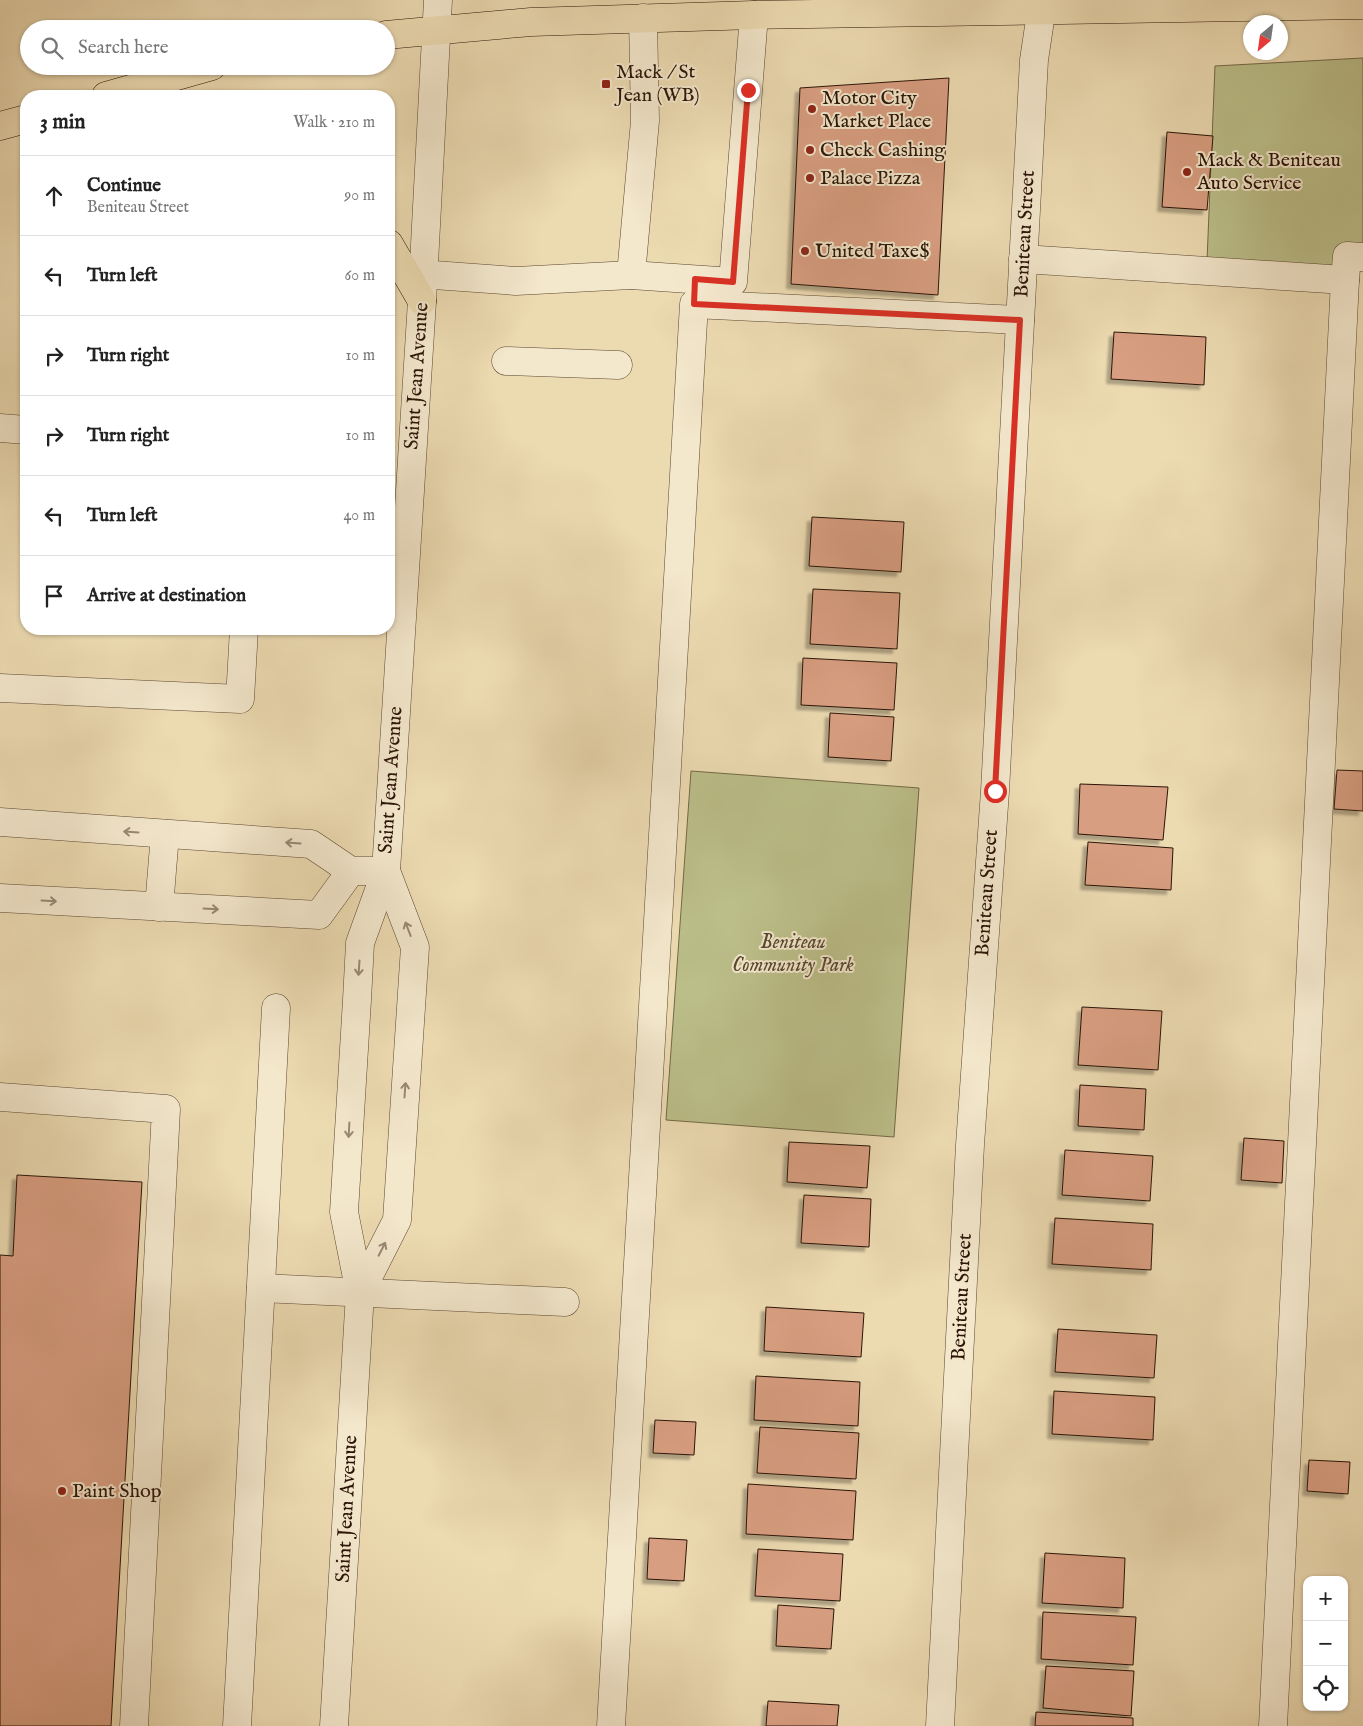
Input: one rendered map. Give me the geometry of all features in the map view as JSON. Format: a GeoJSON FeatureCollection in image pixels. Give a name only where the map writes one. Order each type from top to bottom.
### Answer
{"type":"FeatureCollection","features":[{"type":"Feature","properties":{"kind":"main road"},"geometry":{"type":"LineString","coordinates":[[395,34],[531,22],[1043,5],[1363,5]]}},
{"type":"Feature","properties":{"kind":"main road"},"geometry":{"type":"LineString","coordinates":[[133,90],[182,75]]}},
{"type":"Feature","properties":{"kind":"main road"},"geometry":{"type":"LineString","coordinates":[[0,126],[20,121]]}},
{"type":"Feature","properties":{"kind":"main road"},"geometry":{"type":"LineString","coordinates":[[395,252],[417,283]]}},
{"type":"Feature","properties":{"kind":"street","name":"Saint Jean Avenue"},"geometry":{"type":"LineString","coordinates":[[386,871],[417,283],[438,0]]}},
{"type":"Feature","properties":{"kind":"street","name":"Beniteau Street"},"geometry":{"type":"LineString","coordinates":[[940,1726],[970,1145],[995,791],[1034,60],[1043,5]]}},
{"type":"Feature","properties":{"kind":"street"},"geometry":{"type":"LineString","coordinates":[[695,292],[733,282],[754,14]]}},
{"type":"Feature","properties":{"kind":"street"},"geometry":{"type":"LineString","coordinates":[[631,275],[645,121],[642,18]]}},
{"type":"Feature","properties":{"kind":"street"},"geometry":{"type":"LineString","coordinates":[[1273,1726],[1344,280],[1347,256],[1363,257]]}},
{"type":"Feature","properties":{"kind":"street"},"geometry":{"type":"LineString","coordinates":[[1023,259],[1344,280]]}},
{"type":"Feature","properties":{"kind":"street"},"geometry":{"type":"LineString","coordinates":[[417,283],[516,281],[631,275],[695,292],[1020,320]]}},
{"type":"Feature","properties":{"kind":"street"},"geometry":{"type":"LineString","coordinates":[[610,1726],[695,292]]}},
{"type":"Feature","properties":{"kind":"street"},"geometry":{"type":"LineString","coordinates":[[506,361],[618,365]]}},
{"type":"Feature","properties":{"kind":"street"},"geometry":{"type":"LineString","coordinates":[[0,428],[20,430]]}},
{"type":"Feature","properties":{"kind":"street"},"geometry":{"type":"LineString","coordinates":[[0,688],[240,699],[244,635]]}},
{"type":"Feature","properties":{"kind":"street"},"geometry":{"type":"LineString","coordinates":[[0,822],[311,844],[351,871],[386,871]]}},
{"type":"Feature","properties":{"kind":"street"},"geometry":{"type":"LineString","coordinates":[[159,907],[165,834]]}},
{"type":"Feature","properties":{"kind":"street"},"geometry":{"type":"LineString","coordinates":[[0,898],[319,915],[351,871]]}},
{"type":"Feature","properties":{"kind":"street"},"geometry":{"type":"LineString","coordinates":[[360,1293],[344,1212],[360,943],[386,871]]}},
{"type":"Feature","properties":{"kind":"street"},"geometry":{"type":"LineString","coordinates":[[360,1293],[397,1220],[415,947],[386,871]]}},
{"type":"Feature","properties":{"kind":"street"},"geometry":{"type":"LineString","coordinates":[[237,1726],[276,1008]]}},
{"type":"Feature","properties":{"kind":"street"},"geometry":{"type":"LineString","coordinates":[[0,1096],[166,1109],[134,1726]]}},
{"type":"Feature","properties":{"kind":"street"},"geometry":{"type":"LineString","coordinates":[[261,1288],[565,1302]]}},
{"type":"Feature","properties":{"kind":"street","name":"Saint Jean Avenue"},"geometry":{"type":"LineString","coordinates":[[334,1726],[360,1293]]}},
{"type":"Feature","properties":{"kind":"green space"},"geometry":{"type":"Polygon","coordinates":[[[1363,58],[1363,244],[1359,268],[1207,261],[1215,66],[1363,58]]]}},
{"type":"Feature","properties":{"kind":"green space","name":"Beniteau Community Park"},"geometry":{"type":"Polygon","coordinates":[[[691,771],[919,788],[894,1137],[666,1120],[691,771]]]}},
{"type":"Feature","properties":{"kind":"building"},"geometry":{"type":"Polygon","coordinates":[[[949,78],[938,295],[791,284],[800,88],[949,78]]]}},
{"type":"Feature","properties":{"kind":"building","name":"Mack & Beniteau Auto Service"},"geometry":{"type":"Polygon","coordinates":[[[1167,132],[1213,136],[1207,210],[1162,207],[1167,132]]]}},
{"type":"Feature","properties":{"kind":"building"},"geometry":{"type":"Polygon","coordinates":[[[1114,332],[1206,337],[1204,385],[1111,379],[1114,332]]]}},
{"type":"Feature","properties":{"kind":"building"},"geometry":{"type":"Polygon","coordinates":[[[812,517],[904,522],[901,572],[809,566],[812,517]]]}},
{"type":"Feature","properties":{"kind":"building"},"geometry":{"type":"Polygon","coordinates":[[[813,589],[900,593],[897,649],[810,644],[813,589]]]}},
{"type":"Feature","properties":{"kind":"building"},"geometry":{"type":"Polygon","coordinates":[[[803,658],[897,663],[894,710],[801,705],[803,658]]]}},
{"type":"Feature","properties":{"kind":"building"},"geometry":{"type":"Polygon","coordinates":[[[830,713],[894,717],[891,761],[828,757],[830,713]]]}},
{"type":"Feature","properties":{"kind":"building"},"geometry":{"type":"Polygon","coordinates":[[[1337,770],[1363,771],[1363,811],[1334,809],[1337,770]]]}},
{"type":"Feature","properties":{"kind":"building"},"geometry":{"type":"Polygon","coordinates":[[[1080,784],[1168,787],[1163,840],[1078,834],[1080,784]]]}},
{"type":"Feature","properties":{"kind":"building"},"geometry":{"type":"Polygon","coordinates":[[[1088,842],[1173,848],[1171,890],[1085,885],[1088,842]]]}},
{"type":"Feature","properties":{"kind":"building"},"geometry":{"type":"Polygon","coordinates":[[[1082,1007],[1162,1011],[1158,1070],[1078,1065],[1082,1007]]]}},
{"type":"Feature","properties":{"kind":"building"},"geometry":{"type":"Polygon","coordinates":[[[1080,1085],[1146,1089],[1144,1130],[1078,1126],[1080,1085]]]}},
{"type":"Feature","properties":{"kind":"building"},"geometry":{"type":"Polygon","coordinates":[[[1244,1138],[1284,1141],[1282,1183],[1241,1180],[1244,1138]]]}},
{"type":"Feature","properties":{"kind":"building"},"geometry":{"type":"Polygon","coordinates":[[[789,1142],[870,1146],[867,1188],[787,1182],[789,1142]]]}},
{"type":"Feature","properties":{"kind":"building"},"geometry":{"type":"Polygon","coordinates":[[[1065,1150],[1153,1156],[1150,1201],[1062,1195],[1065,1150]]]}},
{"type":"Feature","properties":{"kind":"building","name":"Paint Shop"},"geometry":{"type":"Polygon","coordinates":[[[17,1175],[142,1182],[111,1726],[0,1726],[0,1255],[13,1256],[17,1175]]]}},
{"type":"Feature","properties":{"kind":"building"},"geometry":{"type":"Polygon","coordinates":[[[804,1195],[871,1199],[869,1247],[801,1243],[804,1195]]]}},
{"type":"Feature","properties":{"kind":"building"},"geometry":{"type":"Polygon","coordinates":[[[1055,1218],[1153,1224],[1151,1270],[1052,1264],[1055,1218]]]}},
{"type":"Feature","properties":{"kind":"building"},"geometry":{"type":"Polygon","coordinates":[[[766,1307],[864,1313],[861,1357],[764,1351],[766,1307]]]}},
{"type":"Feature","properties":{"kind":"building"},"geometry":{"type":"Polygon","coordinates":[[[1058,1329],[1157,1335],[1154,1378],[1055,1372],[1058,1329]]]}},
{"type":"Feature","properties":{"kind":"building"},"geometry":{"type":"Polygon","coordinates":[[[756,1376],[860,1382],[858,1426],[754,1420],[756,1376]]]}},
{"type":"Feature","properties":{"kind":"building"},"geometry":{"type":"Polygon","coordinates":[[[1054,1391],[1155,1397],[1153,1440],[1052,1434],[1054,1391]]]}},
{"type":"Feature","properties":{"kind":"building"},"geometry":{"type":"Polygon","coordinates":[[[655,1420],[696,1422],[694,1455],[653,1453],[655,1420]]]}},
{"type":"Feature","properties":{"kind":"building"},"geometry":{"type":"Polygon","coordinates":[[[760,1427],[859,1433],[856,1479],[757,1473],[760,1427]]]}},
{"type":"Feature","properties":{"kind":"building"},"geometry":{"type":"Polygon","coordinates":[[[1309,1460],[1350,1462],[1348,1494],[1307,1491],[1309,1460]]]}},
{"type":"Feature","properties":{"kind":"building"},"geometry":{"type":"Polygon","coordinates":[[[748,1484],[856,1491],[853,1540],[746,1534],[748,1484]]]}},
{"type":"Feature","properties":{"kind":"building"},"geometry":{"type":"Polygon","coordinates":[[[649,1538],[687,1540],[684,1581],[647,1579],[649,1538]]]}},
{"type":"Feature","properties":{"kind":"building"},"geometry":{"type":"Polygon","coordinates":[[[758,1549],[843,1554],[840,1601],[755,1596],[758,1549]]]}},
{"type":"Feature","properties":{"kind":"building"},"geometry":{"type":"Polygon","coordinates":[[[1045,1553],[1125,1558],[1123,1608],[1042,1603],[1045,1553]]]}},
{"type":"Feature","properties":{"kind":"building"},"geometry":{"type":"Polygon","coordinates":[[[778,1605],[834,1609],[831,1649],[776,1646],[778,1605]]]}},
{"type":"Feature","properties":{"kind":"building"},"geometry":{"type":"Polygon","coordinates":[[[1043,1612],[1136,1617],[1133,1665],[1041,1659],[1043,1612]]]}},
{"type":"Feature","properties":{"kind":"building"},"geometry":{"type":"Polygon","coordinates":[[[1046,1666],[1134,1671],[1131,1716],[1043,1708],[1046,1666]]]}},
{"type":"Feature","properties":{"kind":"building"},"geometry":{"type":"Polygon","coordinates":[[[768,1701],[839,1705],[837,1726],[766,1726],[768,1701]]]}},
{"type":"Feature","properties":{"kind":"building"},"geometry":{"type":"Polygon","coordinates":[[[1036,1712],[1133,1718],[1133,1726],[1035,1726],[1036,1712]]]}},
{"type":"Feature","properties":{"kind":"place","name":"Mack / St Jean (WB)"},"geometry":{"type":"Point","coordinates":[606,84]}},
{"type":"Feature","properties":{"kind":"place","name":"Motor City Market Place"},"geometry":{"type":"Point","coordinates":[812,109]}},
{"type":"Feature","properties":{"kind":"place","name":"Check Cashing"},"geometry":{"type":"Point","coordinates":[810,150]}},
{"type":"Feature","properties":{"kind":"place","name":"Mack & Beniteau Auto Service"},"geometry":{"type":"Point","coordinates":[1187,172]}},
{"type":"Feature","properties":{"kind":"place","name":"Palace Pizza"},"geometry":{"type":"Point","coordinates":[810,178]}},
{"type":"Feature","properties":{"kind":"place","name":"United Taxe$"},"geometry":{"type":"Point","coordinates":[805,251]}},
{"type":"Feature","properties":{"kind":"place","name":"Paint Shop"},"geometry":{"type":"Point","coordinates":[62,1491]}},
{"type":"Feature","properties":{"kind":"route"},"geometry":{"type":"LineString","coordinates":[[748,90],[733,282],[695,279],[694,304],[1020,320],[995,791]]}}]}
